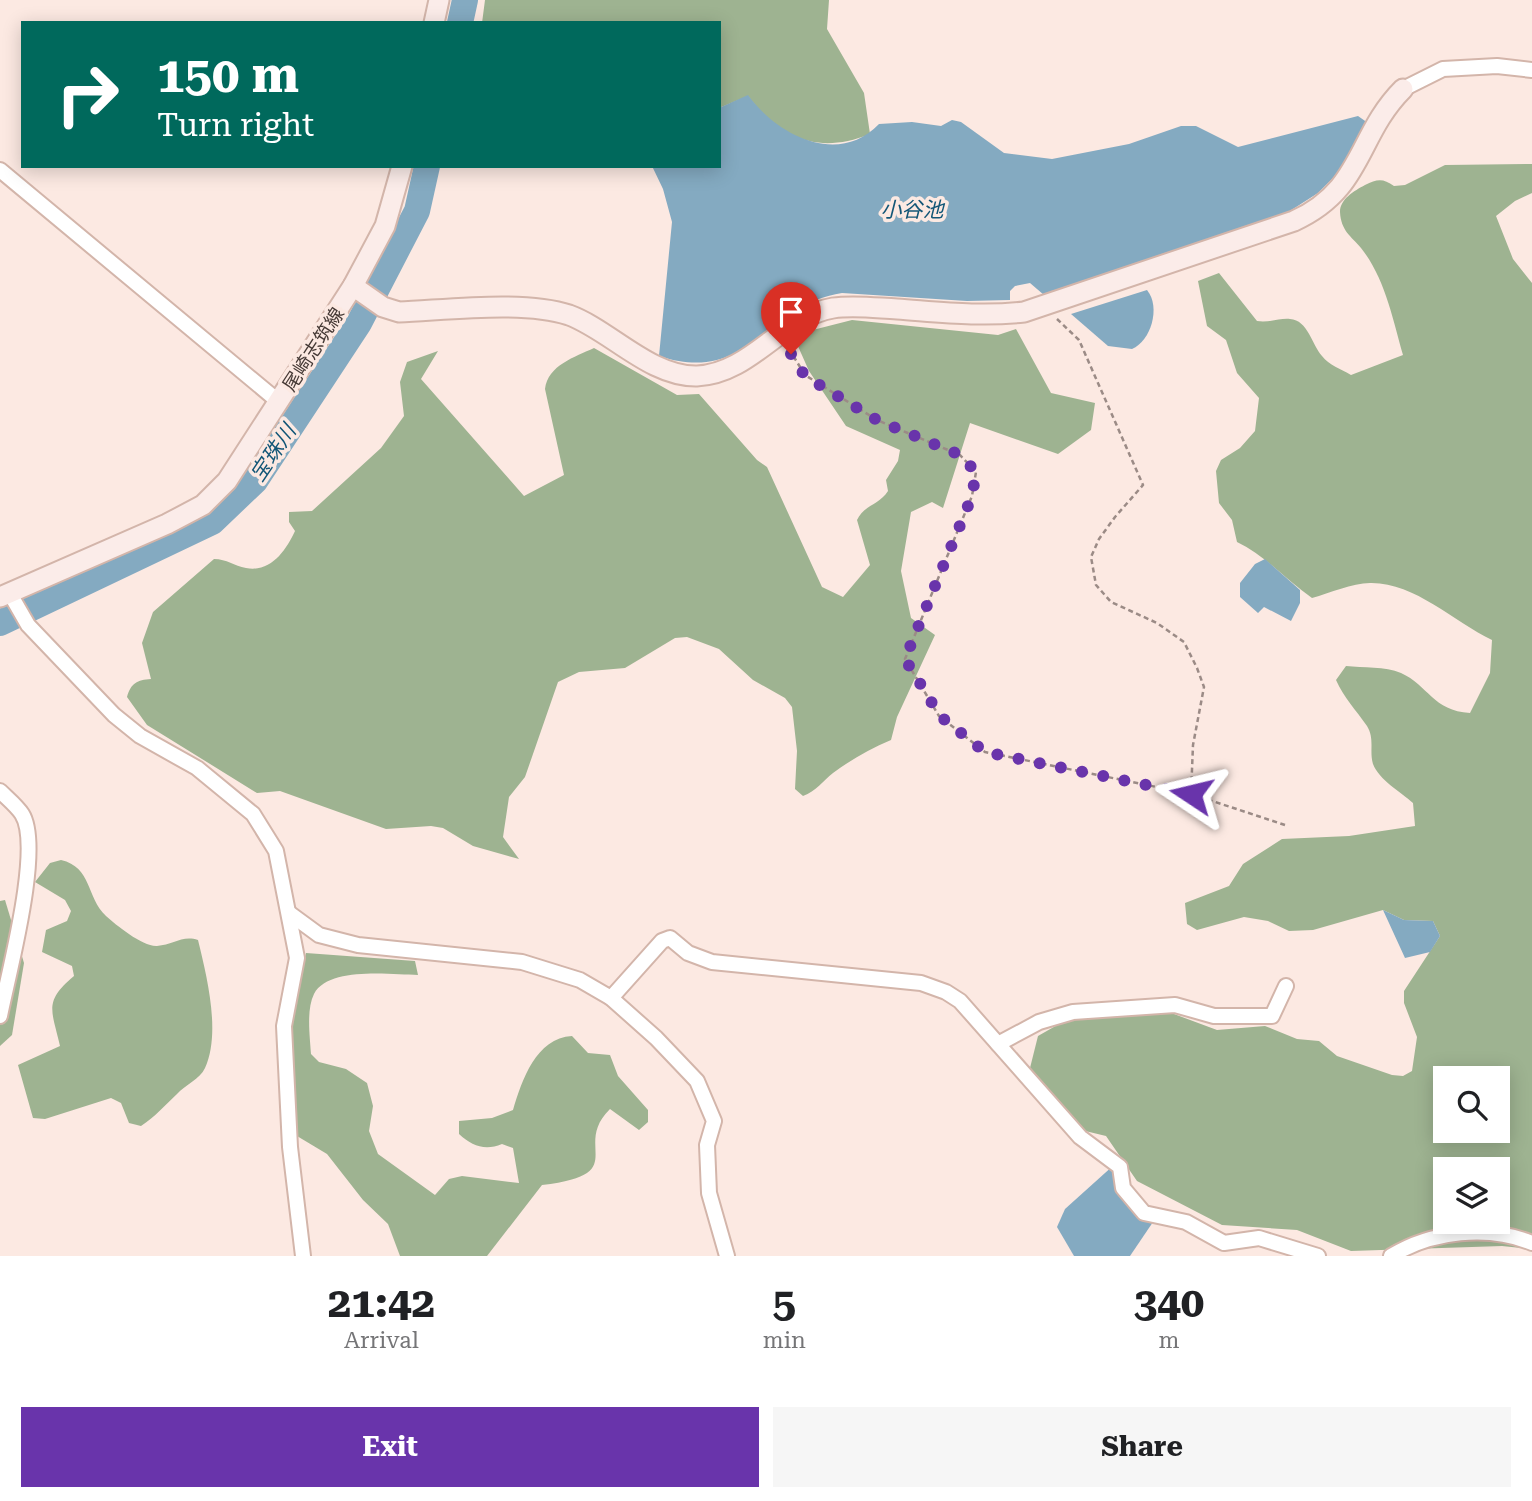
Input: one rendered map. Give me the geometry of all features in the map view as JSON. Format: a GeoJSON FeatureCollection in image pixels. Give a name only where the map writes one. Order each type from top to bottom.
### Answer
{"type":"FeatureCollection","features":[{"type":"Feature","properties":{"kind":"street"},"geometry":{"type":"LineString","coordinates":[[434,21],[439,0]]}},
{"type":"Feature","properties":{"kind":"street"},"geometry":{"type":"LineString","coordinates":[[357,288],[383,307],[399,312],[540,309],[570,316],[654,365],[696,376],[726,371],[809,316],[831,308],[855,306],[991,316],[1047,306],[1277,227],[1318,208],[1349,178],[1382,114],[1403,89],[1443,69],[1497,66],[1532,69]]}},
{"type":"Feature","properties":{"kind":"street","name":"尾崎志筑線"},"geometry":{"type":"LineString","coordinates":[[8,597],[203,505],[227,481],[357,288],[385,226],[401,168]]}},
{"type":"Feature","properties":{"kind":"street"},"geometry":{"type":"LineString","coordinates":[[0,170],[279,402]]}},
{"type":"Feature","properties":{"kind":"street"},"geometry":{"type":"LineString","coordinates":[[8,597],[28,625],[114,715],[140,736],[197,768],[253,814],[276,851],[297,958],[284,1026],[290,1147],[303,1256]]}},
{"type":"Feature","properties":{"kind":"street"},"geometry":{"type":"LineString","coordinates":[[0,791],[23,815],[29,836],[20,920],[0,1016]]}},
{"type":"Feature","properties":{"kind":"street"},"geometry":{"type":"LineString","coordinates":[[289,913],[319,935],[358,945],[522,962],[580,980],[611,998],[656,1038],[697,1081],[714,1121],[707,1145],[709,1193],[727,1256]]}},
{"type":"Feature","properties":{"kind":"street"},"geometry":{"type":"LineString","coordinates":[[611,998],[662,941],[670,938],[688,953],[712,962],[921,983],[946,992],[960,1001],[1080,1137],[1120,1167],[1124,1188],[1144,1213],[1186,1222],[1224,1243],[1259,1238],[1318,1256]]}},
{"type":"Feature","properties":{"kind":"street"},"geometry":{"type":"LineString","coordinates":[[998,1044],[1040,1022],[1073,1012],[1175,1006],[1214,1016],[1272,1016],[1286,986]]}},
{"type":"Feature","properties":{"kind":"street"},"geometry":{"type":"LineString","coordinates":[[1391,1256],[1406,1247],[1468,1231],[1514,1235],[1532,1243]]}},
{"type":"Feature","properties":{"kind":"path"},"geometry":{"type":"LineString","coordinates":[[1047,306],[1079,340],[1143,485],[1099,539],[1091,557],[1096,585],[1111,602],[1157,624],[1184,642],[1204,687],[1193,745],[1191,794]]}},
{"type":"Feature","properties":{"kind":"path"},"geometry":{"type":"LineString","coordinates":[[782,336],[805,376],[877,420],[960,455],[976,472],[972,496],[905,659],[940,716],[985,752],[1191,794],[1285,825]]}},
{"type":"Feature","properties":{"kind":"green space"},"geometry":{"type":"Polygon","coordinates":[[[485,0],[829,0],[827,29],[864,93],[870,134],[834,143],[817,143],[787,132],[761,111],[748,96],[721,107],[721,21],[482,21],[485,0]]]}},
{"type":"Feature","properties":{"kind":"green space"},"geometry":{"type":"Polygon","coordinates":[[[1532,164],[1532,193],[1515,201],[1496,216],[1513,259],[1532,283],[1532,1249],[1502,1246],[1351,1251],[1297,1230],[1222,1225],[1137,1181],[1106,1136],[1077,1129],[1030,1068],[1038,1036],[1059,1024],[1103,1013],[1151,1012],[1174,1014],[1217,1030],[1265,1026],[1297,1039],[1319,1041],[1337,1056],[1392,1075],[1403,1076],[1412,1071],[1417,1037],[1404,1003],[1404,991],[1440,936],[1433,921],[1404,920],[1383,910],[1313,930],[1289,931],[1268,921],[1244,917],[1197,930],[1187,924],[1185,903],[1229,886],[1243,864],[1282,839],[1349,836],[1415,826],[1413,803],[1376,770],[1367,726],[1336,680],[1346,666],[1381,668],[1401,673],[1447,708],[1470,713],[1490,673],[1492,640],[1433,604],[1402,589],[1370,583],[1312,598],[1257,554],[1237,542],[1232,520],[1219,503],[1216,471],[1221,460],[1240,448],[1255,431],[1259,398],[1237,373],[1226,340],[1207,326],[1198,281],[1219,273],[1257,321],[1296,320],[1305,328],[1325,359],[1351,375],[1403,355],[1392,314],[1376,272],[1361,248],[1344,229],[1340,212],[1342,203],[1348,196],[1369,183],[1380,180],[1394,186],[1405,185],[1445,165],[1532,164]]]}},
{"type":"Feature","properties":{"kind":"green space"},"geometry":{"type":"Polygon","coordinates":[[[852,320],[998,335],[1016,329],[1051,393],[1095,403],[1091,430],[1058,454],[970,423],[943,508],[932,502],[911,512],[901,571],[911,618],[935,635],[897,717],[891,740],[847,763],[808,794],[803,796],[795,789],[797,751],[792,707],[785,698],[753,680],[719,649],[687,637],[675,638],[625,668],[579,672],[558,682],[525,777],[509,797],[503,837],[519,859],[473,846],[443,828],[431,826],[386,829],[280,791],[257,793],[147,725],[127,697],[135,683],[151,679],[142,643],[153,612],[214,559],[255,569],[270,564],[287,546],[295,531],[289,522],[289,512],[312,511],[381,448],[404,416],[400,382],[407,362],[438,351],[421,379],[524,496],[564,475],[545,389],[551,374],[564,363],[594,348],[677,395],[699,394],[757,460],[767,467],[822,587],[843,597],[870,565],[857,520],[888,491],[886,480],[898,461],[900,450],[846,426],[809,371],[793,335],[852,320]]]}},
{"type":"Feature","properties":{"kind":"green space"},"geometry":{"type":"Polygon","coordinates":[[[61,860],[71,864],[84,876],[106,916],[137,939],[157,946],[182,939],[198,940],[211,1005],[210,1054],[200,1075],[141,1126],[129,1123],[121,1103],[111,1098],[45,1119],[33,1118],[18,1065],[60,1046],[52,1007],[58,993],[74,976],[72,966],[42,952],[46,930],[67,921],[71,911],[65,900],[35,882],[50,863],[61,860]]]}},
{"type":"Feature","properties":{"kind":"green space"},"geometry":{"type":"Polygon","coordinates":[[[5,900],[24,963],[12,1035],[0,1046],[0,901],[5,900]]]}},
{"type":"Feature","properties":{"kind":"green space"},"geometry":{"type":"Polygon","coordinates":[[[306,953],[415,961],[418,975],[362,974],[333,979],[322,985],[314,994],[310,1008],[311,1054],[319,1062],[346,1069],[367,1083],[373,1106],[369,1131],[378,1154],[435,1195],[449,1179],[462,1176],[519,1183],[513,1148],[502,1144],[484,1147],[469,1142],[459,1134],[459,1121],[492,1118],[513,1110],[532,1062],[549,1044],[559,1039],[572,1036],[588,1053],[610,1055],[618,1076],[648,1110],[648,1122],[639,1130],[610,1109],[600,1123],[596,1135],[596,1157],[593,1166],[586,1174],[542,1185],[487,1256],[400,1256],[388,1224],[363,1200],[327,1154],[297,1136],[288,1031],[306,953]]]}},
{"type":"Feature","properties":{"kind":"water","name":"小谷池"},"geometry":{"type":"Polygon","coordinates":[[[748,95],[760,109],[791,133],[809,141],[827,144],[845,143],[863,137],[879,124],[912,122],[941,126],[952,120],[961,122],[1004,153],[1052,159],[1129,144],[1181,126],[1196,126],[1238,147],[1358,116],[1368,123],[1341,170],[1318,193],[1279,218],[1044,295],[1030,283],[1015,286],[1010,291],[1010,300],[967,301],[842,293],[815,300],[793,312],[736,352],[715,360],[690,362],[659,356],[672,222],[663,189],[653,168],[721,168],[721,107],[748,95]]]}},
{"type":"Feature","properties":{"kind":"water"},"geometry":{"type":"Polygon","coordinates":[[[1147,290],[1153,305],[1152,323],[1144,339],[1132,349],[1108,346],[1071,314],[1147,290]]]}},
{"type":"Feature","properties":{"kind":"water"},"geometry":{"type":"Polygon","coordinates":[[[1265,559],[1300,590],[1300,603],[1291,621],[1264,607],[1258,613],[1240,597],[1240,583],[1255,564],[1265,559]]]}},
{"type":"Feature","properties":{"kind":"water"},"geometry":{"type":"Polygon","coordinates":[[[1383,910],[1404,920],[1433,921],[1440,936],[1430,952],[1405,958],[1383,910]]]}},
{"type":"Feature","properties":{"kind":"water"},"geometry":{"type":"Polygon","coordinates":[[[1115,1164],[1153,1222],[1130,1256],[1074,1256],[1057,1227],[1065,1209],[1115,1164]]]}},
{"type":"Feature","properties":{"kind":"waterway","name":"宝珠川"},"geometry":{"type":"LineString","coordinates":[[460,21],[465,0]]}},
{"type":"Feature","properties":{"kind":"waterway","name":"宝珠川"},"geometry":{"type":"LineString","coordinates":[[0,623],[212,522],[255,481],[359,323],[417,211],[427,168]]}},
{"type":"Feature","properties":{"kind":"route"},"geometry":{"type":"LineString","coordinates":[[791,354],[805,376],[877,420],[909,436],[946,447],[960,455],[976,472],[972,496],[905,659],[940,716],[985,752],[1191,794]]}}]}
